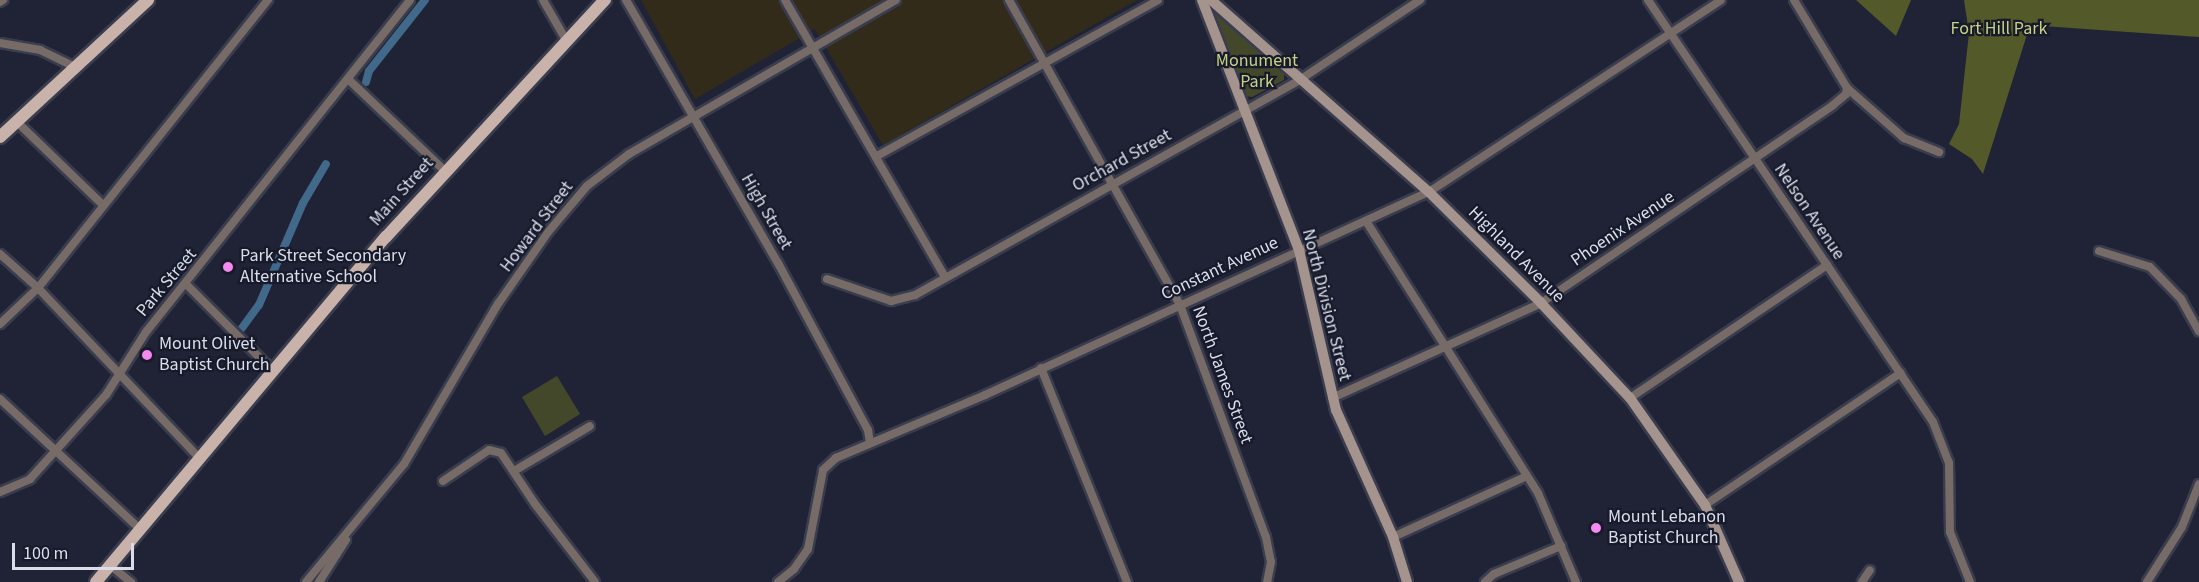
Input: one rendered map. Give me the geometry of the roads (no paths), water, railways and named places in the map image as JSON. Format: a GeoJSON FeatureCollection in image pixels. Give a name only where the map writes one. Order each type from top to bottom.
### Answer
{"type":"FeatureCollection","features":[{"type":"Feature","properties":{"kind":"main road"},"geometry":{"type":"LineString","coordinates":[[0,137],[73,66],[148,0]]}},
{"type":"Feature","properties":{"kind":"main road","name":"Main Street"},"geometry":{"type":"LineString","coordinates":[[96,582],[445,171],[605,0]]}},
{"type":"Feature","properties":{"kind":"street"},"geometry":{"type":"LineString","coordinates":[[0,324],[38,288],[102,204],[268,0]]}},
{"type":"Feature","properties":{"kind":"street","name":"Park Street"},"geometry":{"type":"LineString","coordinates":[[0,492],[20,486],[56,451],[119,378],[146,332],[410,0]]}},
{"type":"Feature","properties":{"kind":"street"},"geometry":{"type":"LineString","coordinates":[[543,0],[566,40]]}},
{"type":"Feature","properties":{"kind":"street","name":"High Street"},"geometry":{"type":"LineString","coordinates":[[626,0],[778,263],[868,430],[870,443]]}},
{"type":"Feature","properties":{"kind":"street"},"geometry":{"type":"LineString","coordinates":[[785,0],[945,277]]}},
{"type":"Feature","properties":{"kind":"street","name":"Howard Street"},"geometry":{"type":"LineString","coordinates":[[306,582],[418,444],[498,304],[579,194],[629,154],[896,0]]}},
{"type":"Feature","properties":{"kind":"street","name":"North James Street"},"geometry":{"type":"LineString","coordinates":[[1009,0],[1180,305],[1266,537],[1271,562],[1267,582]]}},
{"type":"Feature","properties":{"kind":"street"},"geometry":{"type":"LineString","coordinates":[[877,156],[1158,0]]}},
{"type":"Feature","properties":{"kind":"street","name":"North Division Street"},"geometry":{"type":"LineString","coordinates":[[1202,0],[1299,250],[1332,398],[1393,537],[1407,582]]}},
{"type":"Feature","properties":{"kind":"street","name":"Highland Avenue"},"geometry":{"type":"LineString","coordinates":[[1211,0],[1429,192],[1541,303],[1630,398],[1705,505],[1739,582]]}},
{"type":"Feature","properties":{"kind":"street","name":"Orchard Street"},"geometry":{"type":"LineString","coordinates":[[827,279],[891,301],[915,295],[1301,79],[1420,0]]}},
{"type":"Feature","properties":{"kind":"street","name":"Nelson Avenue"},"geometry":{"type":"LineString","coordinates":[[1648,0],[1901,373],[1944,443],[1949,463],[1949,525],[1970,582]]}},
{"type":"Feature","properties":{"kind":"street","name":"Constant Avenue"},"geometry":{"type":"LineString","coordinates":[[778,582],[794,569],[808,549],[823,470],[839,456],[1041,368],[1429,192],[1721,0]]}},
{"type":"Feature","properties":{"kind":"street"},"geometry":{"type":"LineString","coordinates":[[1794,0],[1847,88],[1904,138],[1939,152]]}},
{"type":"Feature","properties":{"kind":"street"},"geometry":{"type":"LineString","coordinates":[[0,43],[40,50],[73,66]]}},
{"type":"Feature","properties":{"kind":"street"},"geometry":{"type":"LineString","coordinates":[[348,79],[445,171]]}},
{"type":"Feature","properties":{"kind":"street","name":"Phoenix Avenue"},"geometry":{"type":"LineString","coordinates":[[1332,398],[1541,303],[1833,105],[1846,94],[1847,88]]}},
{"type":"Feature","properties":{"kind":"street"},"geometry":{"type":"LineString","coordinates":[[16,121],[102,204]]}},
{"type":"Feature","properties":{"kind":"street"},"geometry":{"type":"LineString","coordinates":[[1366,220],[1527,476],[1576,582]]}},
{"type":"Feature","properties":{"kind":"street"},"geometry":{"type":"LineString","coordinates":[[2099,251],[2150,267],[2181,299],[2199,331]]}},
{"type":"Feature","properties":{"kind":"street"},"geometry":{"type":"LineString","coordinates":[[0,254],[38,288],[119,378],[200,459]]}},
{"type":"Feature","properties":{"kind":"street"},"geometry":{"type":"LineString","coordinates":[[1630,398],[1827,266]]}},
{"type":"Feature","properties":{"kind":"street"},"geometry":{"type":"LineString","coordinates":[[186,284],[273,371]]}},
{"type":"Feature","properties":{"kind":"street"},"geometry":{"type":"LineString","coordinates":[[1041,368],[1128,582]]}},
{"type":"Feature","properties":{"kind":"street"},"geometry":{"type":"LineString","coordinates":[[1705,505],[1901,373]]}},
{"type":"Feature","properties":{"kind":"street"},"geometry":{"type":"LineString","coordinates":[[0,399],[141,530]]}},
{"type":"Feature","properties":{"kind":"street"},"geometry":{"type":"LineString","coordinates":[[514,471],[590,426]]}},
{"type":"Feature","properties":{"kind":"street"},"geometry":{"type":"LineString","coordinates":[[443,481],[489,450],[497,451],[514,471],[592,581]]}},
{"type":"Feature","properties":{"kind":"street"},"geometry":{"type":"LineString","coordinates":[[1393,537],[1527,476]]}},
{"type":"Feature","properties":{"kind":"street"},"geometry":{"type":"LineString","coordinates":[[2147,582],[2182,527],[2199,484]]}},
{"type":"Feature","properties":{"kind":"street"},"geometry":{"type":"LineString","coordinates":[[319,582],[354,525]]}},
{"type":"Feature","properties":{"kind":"street"},"geometry":{"type":"LineString","coordinates":[[1485,582],[1494,574],[1561,546]]}},
{"type":"Feature","properties":{"kind":"street"},"geometry":{"type":"LineString","coordinates":[[111,566],[131,582]]}},
{"type":"Feature","properties":{"kind":"street"},"geometry":{"type":"LineString","coordinates":[[1862,582],[1870,570]]}},
{"type":"Feature","properties":{"kind":"waterway"},"geometry":{"type":"LineString","coordinates":[[366,82],[369,71],[425,0]]}},
{"type":"Feature","properties":{"kind":"waterway"},"geometry":{"type":"LineString","coordinates":[[242,328],[259,305],[303,203],[326,164]]}},
{"type":"Feature","properties":{"kind":"place","name":"Park Street Secondary Alternative School"},"geometry":{"type":"Point","coordinates":[228,267]}},
{"type":"Feature","properties":{"kind":"place","name":"Mount Olivet Baptist Church"},"geometry":{"type":"Point","coordinates":[147,355]}},
{"type":"Feature","properties":{"kind":"place","name":"Mount Lebanon Baptist Church"},"geometry":{"type":"Point","coordinates":[1596,528]}},
{"type":"Feature","properties":{"kind":"park label","name":"Fort Hill Park"},"geometry":{"type":"Point","coordinates":[1999,29]}},
{"type":"Feature","properties":{"kind":"park label","name":"Monument Park"},"geometry":{"type":"Point","coordinates":[1257,72]}}]}
